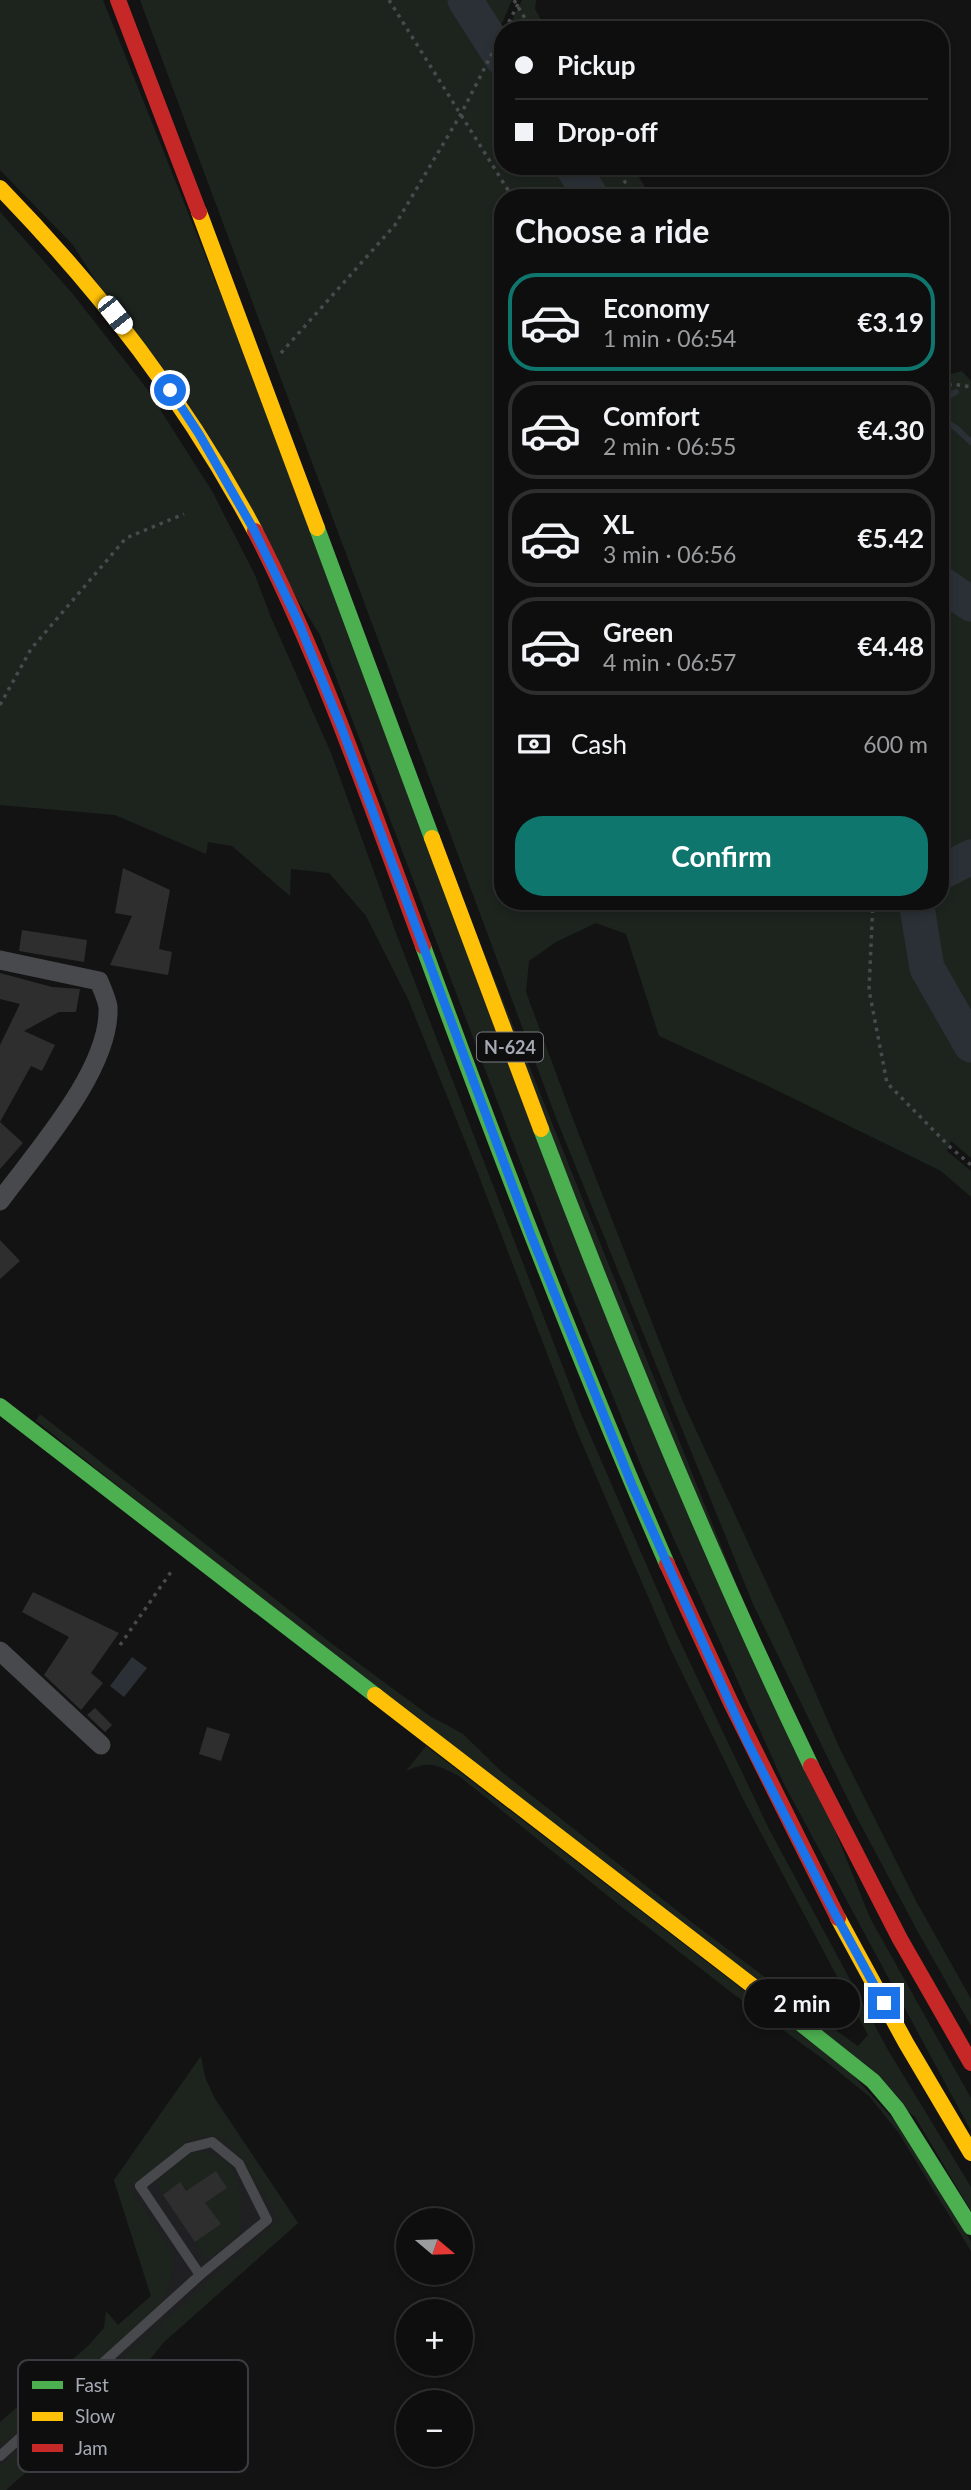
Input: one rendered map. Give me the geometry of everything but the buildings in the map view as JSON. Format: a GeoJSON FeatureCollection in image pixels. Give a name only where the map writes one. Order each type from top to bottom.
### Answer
{"type":"FeatureCollection","features":[{"type":"Feature","properties":{"kind":"main road","name":"N-624"},"geometry":{"type":"LineString","coordinates":[[118,0],[579,1230],[690,1501],[798,1739],[874,1891],[971,2063]]}},
{"type":"Feature","properties":{"kind":"main road","name":"N-624"},"geometry":{"type":"LineString","coordinates":[[0,188],[47,235],[101,297],[156,369],[199,434],[254,530],[298,621],[342,729],[531,1235],[632,1485],[759,1766],[923,2073],[971,2153]]}},
{"type":"Feature","properties":{"kind":"main road"},"geometry":{"type":"LineString","coordinates":[[0,1406],[873,2081],[897,2109],[971,2227]]}},
{"type":"Feature","properties":{"kind":"street"},"geometry":{"type":"LineString","coordinates":[[0,960],[99,981],[108,1006],[102,1048],[80,1094],[1,1198]]}},
{"type":"Feature","properties":{"kind":"street"},"geometry":{"type":"LineString","coordinates":[[0,1651],[101,1745]]}},
{"type":"Feature","properties":{"kind":"lane"},"geometry":{"type":"LineString","coordinates":[[106,2360],[200,2275],[267,2220],[239,2164],[212,2142],[188,2148],[140,2186],[200,2275]]}},
{"type":"Feature","properties":{"kind":"lane"},"geometry":{"type":"LineString","coordinates":[[0,2456],[18,2440]]}},
{"type":"Feature","properties":{"kind":"path"},"geometry":{"type":"LineString","coordinates":[[389,0],[494,167]]}},
{"type":"Feature","properties":{"kind":"path"},"geometry":{"type":"LineString","coordinates":[[514,0],[527,21]]}},
{"type":"Feature","properties":{"kind":"path"},"geometry":{"type":"LineString","coordinates":[[509,21],[520,0]]}},
{"type":"Feature","properties":{"kind":"path"},"geometry":{"type":"LineString","coordinates":[[260,377],[395,225],[461,114],[494,51]]}},
{"type":"Feature","properties":{"kind":"path"},"geometry":{"type":"LineString","coordinates":[[949,385],[971,387]]}},
{"type":"Feature","properties":{"kind":"path"},"geometry":{"type":"LineString","coordinates":[[0,705],[31,649],[126,537],[184,514]]}},
{"type":"Feature","properties":{"kind":"path"},"geometry":{"type":"LineString","coordinates":[[873,910],[869,989],[887,1083],[971,1165]]}},
{"type":"Feature","properties":{"kind":"path"},"geometry":{"type":"LineString","coordinates":[[120,1645],[187,1550]]}},
{"type":"Feature","properties":{"kind":"shaded area"},"geometry":{"type":"Polygon","coordinates":[[[0,0],[103,0],[870,1918],[971,2098],[971,2131],[784,1784],[642,1468],[558,1261],[320,635],[73,245],[0,170],[0,0]]]}},
{"type":"Feature","properties":{"kind":"shaded area"},"geometry":{"type":"Polygon","coordinates":[[[140,0],[512,0],[503,21],[494,21],[494,175],[638,175],[646,189],[494,189],[494,910],[949,910],[949,375],[962,371],[971,381],[971,1158],[951,1141],[947,1151],[971,1171],[971,1197],[941,1171],[659,1036],[626,934],[596,923],[556,942],[529,961],[526,992],[683,1402],[840,1749],[916,1901],[971,1999],[971,2026],[856,1816],[753,1604],[556,1118],[140,0]]]}},
{"type":"Feature","properties":{"kind":"shaded area"},"geometry":{"type":"Polygon","coordinates":[[[522,0],[536,0],[535,9],[542,21],[512,21],[522,0]]]}},
{"type":"Feature","properties":{"kind":"shaded area"},"geometry":{"type":"Polygon","coordinates":[[[0,212],[72,293],[147,389],[212,491],[255,575],[331,753],[396,933],[581,1414],[676,1633],[769,1829],[888,2050],[971,2187],[971,2211],[915,2117],[36,1421],[40,1414],[331,1643],[430,1716],[463,1734],[502,1772],[694,1924],[834,2029],[858,2046],[868,2035],[744,1801],[671,1650],[578,1434],[408,999],[366,916],[329,873],[291,869],[290,896],[232,846],[208,842],[206,854],[115,815],[0,805],[0,212]]]}},
{"type":"Feature","properties":{"kind":"shaded area"},"geometry":{"type":"Polygon","coordinates":[[[132,1657],[147,1668],[124,1697],[110,1686],[132,1657]]]}},
{"type":"Feature","properties":{"kind":"shaded area"},"geometry":{"type":"Polygon","coordinates":[[[426,1746],[851,2073],[897,2123],[971,2241],[971,2251],[898,2132],[870,2097],[623,1908],[459,1776],[433,1765],[406,1771],[426,1746]]]}},
{"type":"Feature","properties":{"kind":"shaded area"},"geometry":{"type":"Polygon","coordinates":[[[201,2056],[205,2077],[215,2099],[298,2223],[164,2342],[149,2360],[121,2360],[280,2219],[236,2151],[222,2138],[206,2135],[188,2141],[129,2188],[172,2253],[171,2281],[160,2306],[99,2360],[72,2360],[104,2328],[106,2311],[118,2325],[151,2296],[114,2180],[201,2056]]]}},
{"type":"Feature","properties":{"kind":"shaded area"},"geometry":{"type":"Polygon","coordinates":[[[215,2099],[298,2223],[143,2360],[78,2360],[151,2296],[114,2180],[215,2099]]]}},
{"type":"Feature","properties":{"kind":"shaded area"},"geometry":{"type":"Polygon","coordinates":[[[195,2151],[223,2160],[231,2168],[240,2191],[239,2234],[207,2260],[195,2242],[220,2224],[205,2203],[227,2188],[216,2171],[186,2191],[180,2182],[163,2195],[157,2182],[195,2151]]]}},
{"type":"Feature","properties":{"kind":"shaded area"},"geometry":{"type":"Polygon","coordinates":[[[18,2406],[18,2431],[0,2447],[0,2422],[18,2406]]]}},
{"type":"Feature","properties":{"kind":"shaded area"},"geometry":{"type":"Polygon","coordinates":[[[18,2413],[18,2471],[0,2487],[0,2429],[18,2413]]]}},
{"type":"Feature","properties":{"kind":"shaded area"},"geometry":{"type":"Polygon","coordinates":[[[18,2451],[18,2472],[26,2472],[6,2490],[0,2490],[0,2467],[18,2451]]]}},
{"type":"Feature","properties":{"kind":"waterway"},"geometry":{"type":"LineString","coordinates":[[465,0],[494,45]]}},
{"type":"Feature","properties":{"kind":"waterway"},"geometry":{"type":"LineString","coordinates":[[578,175],[586,189]]}},
{"type":"Feature","properties":{"kind":"waterway"},"geometry":{"type":"LineString","coordinates":[[949,396],[956,392]]}},
{"type":"Feature","properties":{"kind":"waterway"},"geometry":{"type":"LineString","coordinates":[[949,424],[971,442]]}},
{"type":"Feature","properties":{"kind":"waterway"},"geometry":{"type":"LineString","coordinates":[[949,589],[971,604]]}},
{"type":"Feature","properties":{"kind":"waterway"},"geometry":{"type":"LineString","coordinates":[[949,868],[971,857]]}},
{"type":"Feature","properties":{"kind":"waterway"},"geometry":{"type":"LineString","coordinates":[[917,910],[927,968],[971,1045]]}},
{"type":"Feature","properties":{"kind":"traffic: fast"},"geometry":{"type":"LineString","coordinates":[[317,528],[432,838]]}},
{"type":"Feature","properties":{"kind":"traffic: fast"},"geometry":{"type":"LineString","coordinates":[[423,946],[540,1256],[667,1564]]}},
{"type":"Feature","properties":{"kind":"traffic: fast"},"geometry":{"type":"LineString","coordinates":[[541,1129],[669,1450],[738,1609],[811,1766]]}},
{"type":"Feature","properties":{"kind":"traffic: fast"},"geometry":{"type":"LineString","coordinates":[[0,1406],[375,1695]]}},
{"type":"Feature","properties":{"kind":"traffic: fast"},"geometry":{"type":"LineString","coordinates":[[776,2004],[873,2081],[897,2109],[971,2227]]}},
{"type":"Feature","properties":{"kind":"traffic: slow"},"geometry":{"type":"LineString","coordinates":[[0,188],[73,268],[140,350],[200,438],[255,531]]}},
{"type":"Feature","properties":{"kind":"traffic: slow"},"geometry":{"type":"LineString","coordinates":[[199,212],[317,528]]}},
{"type":"Feature","properties":{"kind":"traffic: slow"},"geometry":{"type":"LineString","coordinates":[[432,838],[541,1129]]}},
{"type":"Feature","properties":{"kind":"traffic: slow"},"geometry":{"type":"LineString","coordinates":[[375,1695],[776,2004]]}},
{"type":"Feature","properties":{"kind":"traffic: slow"},"geometry":{"type":"LineString","coordinates":[[838,1918],[906,2043],[971,2153]]}},
{"type":"Feature","properties":{"kind":"traffic: jam"},"geometry":{"type":"LineString","coordinates":[[118,0],[199,212]]}},
{"type":"Feature","properties":{"kind":"traffic: jam"},"geometry":{"type":"LineString","coordinates":[[255,531],[303,632],[365,788],[423,946]]}},
{"type":"Feature","properties":{"kind":"traffic: jam"},"geometry":{"type":"LineString","coordinates":[[667,1564],[731,1703],[838,1918]]}},
{"type":"Feature","properties":{"kind":"traffic: jam"},"geometry":{"type":"LineString","coordinates":[[811,1766],[900,1939],[971,2063]]}},
{"type":"Feature","properties":{"kind":"route"},"geometry":{"type":"LineString","coordinates":[[170,390],[199,434],[254,530],[298,621],[342,729],[531,1235],[632,1485],[747,1741],[833,1910],[884,2003]]}}]}
